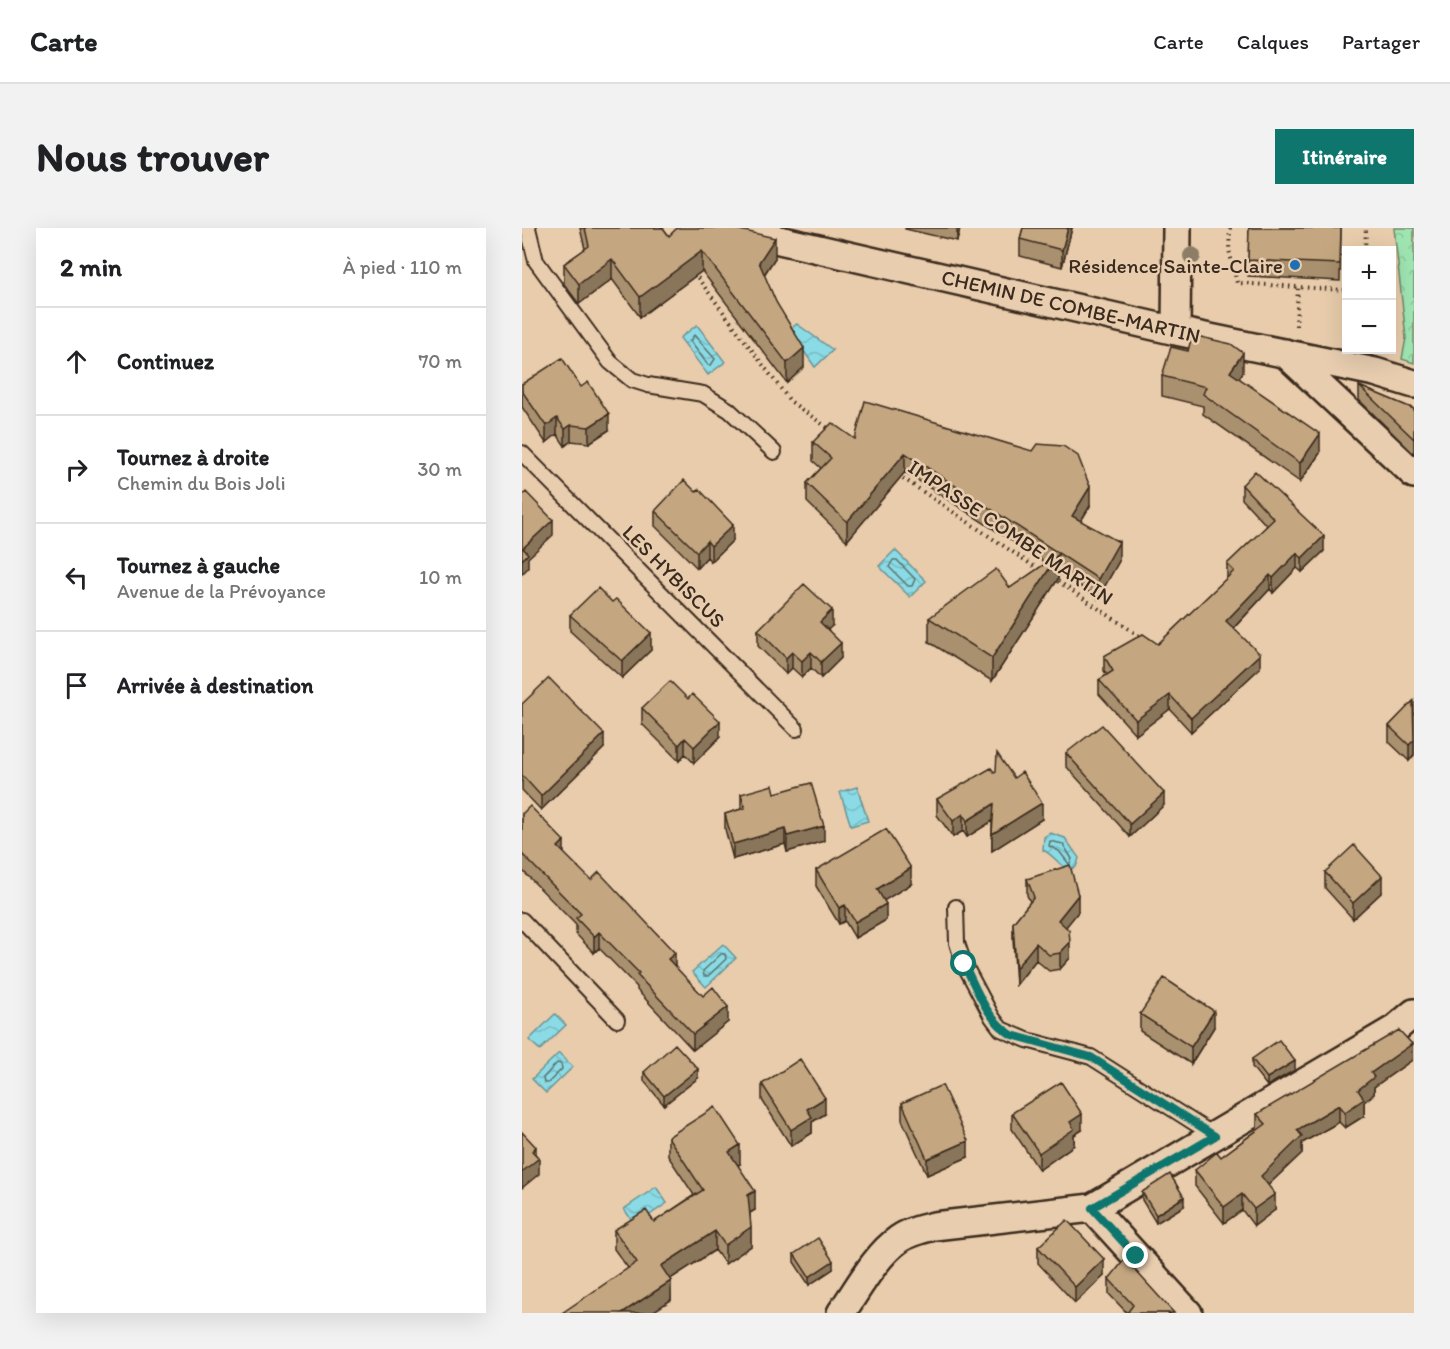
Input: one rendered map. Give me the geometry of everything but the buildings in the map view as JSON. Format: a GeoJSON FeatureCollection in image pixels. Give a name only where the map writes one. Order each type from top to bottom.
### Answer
{"type":"FeatureCollection","features":[{"type":"Feature","properties":{"kind":"street","name":"CHEMIN DE COMBE-MARTIN"},"geometry":{"type":"LineString","coordinates":[[727,228],[1176,331],[1376,372],[1414,384]]}},
{"type":"Feature","properties":{"kind":"street"},"geometry":{"type":"LineString","coordinates":[[1176,331],[1177,228]]}},
{"type":"Feature","properties":{"kind":"street"},"geometry":{"type":"LineString","coordinates":[[1285,353],[1414,474]]}},
{"type":"Feature","properties":{"kind":"street"},"geometry":{"type":"LineString","coordinates":[[841,1313],[884,1253],[899,1239],[914,1231],[934,1226],[1092,1208],[1406,1028]]}},
{"type":"Feature","properties":{"kind":"street"},"geometry":{"type":"LineString","coordinates":[[1092,1208],[1188,1313]]}},
{"type":"Feature","properties":{"kind":"lane"},"geometry":{"type":"LineString","coordinates":[[528,228],[536,261],[610,362],[632,380],[648,385],[703,394],[729,410],[774,452]]}},
{"type":"Feature","properties":{"kind":"lane","name":"LES HYBISCUS"},"geometry":{"type":"LineString","coordinates":[[522,453],[796,729]]}},
{"type":"Feature","properties":{"kind":"lane"},"geometry":{"type":"LineString","coordinates":[[956,907],[957,943],[964,964],[992,1017],[1001,1029],[1012,1035],[1091,1057],[1215,1136]]}},
{"type":"Feature","properties":{"kind":"lane"},"geometry":{"type":"LineString","coordinates":[[522,920],[617,1020]]}},
{"type":"Feature","properties":{"kind":"path"},"geometry":{"type":"LineString","coordinates":[[1230,228],[1229,250],[1237,283],[1342,290]]}},
{"type":"Feature","properties":{"kind":"path"},"geometry":{"type":"LineString","coordinates":[[1365,228],[1365,246]]}},
{"type":"Feature","properties":{"kind":"path"},"geometry":{"type":"LineString","coordinates":[[694,272],[790,401],[836,433]]}},
{"type":"Feature","properties":{"kind":"path"},"geometry":{"type":"LineString","coordinates":[[1296,327],[1298,287]]}},
{"type":"Feature","properties":{"kind":"path","name":"IMPASSE COMBE MARTIN"},"geometry":{"type":"LineString","coordinates":[[895,473],[1143,638]]}},
{"type":"Feature","properties":{"kind":"green space"},"geometry":{"type":"Polygon","coordinates":[[[1394,228],[1414,228],[1414,363],[1402,359],[1406,338],[1394,228]]]}},
{"type":"Feature","properties":{"kind":"water"},"geometry":{"type":"Polygon","coordinates":[[[797,324],[833,350],[815,367],[789,330],[797,324]]]}},
{"type":"Feature","properties":{"kind":"water"},"geometry":{"type":"Polygon","coordinates":[[[697,325],[725,362],[708,375],[680,338],[697,325]]]}},
{"type":"Feature","properties":{"kind":"water"},"geometry":{"type":"Polygon","coordinates":[[[895,550],[926,581],[910,597],[879,566],[895,550]]]}},
{"type":"Feature","properties":{"kind":"water"},"geometry":{"type":"Polygon","coordinates":[[[857,787],[868,821],[851,826],[840,792],[857,787]]]}},
{"type":"Feature","properties":{"kind":"water"},"geometry":{"type":"Polygon","coordinates":[[[1050,833],[1065,838],[1079,858],[1076,867],[1071,869],[1063,866],[1043,850],[1044,837],[1050,833]]]}},
{"type":"Feature","properties":{"kind":"water"},"geometry":{"type":"Polygon","coordinates":[[[723,944],[736,958],[706,987],[692,972],[723,944]]]}},
{"type":"Feature","properties":{"kind":"water"},"geometry":{"type":"Polygon","coordinates":[[[555,1014],[566,1025],[540,1050],[529,1040],[555,1014]]]}},
{"type":"Feature","properties":{"kind":"water"},"geometry":{"type":"Polygon","coordinates":[[[559,1053],[573,1067],[546,1093],[532,1079],[559,1053]]]}},
{"type":"Feature","properties":{"kind":"water"},"geometry":{"type":"Polygon","coordinates":[[[656,1187],[667,1203],[635,1225],[624,1209],[656,1187]]]}},
{"type":"Feature","properties":{"kind":"place","name":"Résidence Sainte-Claire"},"geometry":{"type":"Point","coordinates":[1295,265]}},
{"type":"Feature","properties":{"kind":"route"},"geometry":{"type":"LineString","coordinates":[[964,964],[992,1017],[1001,1029],[1027,1040],[1091,1057],[1215,1136],[1092,1208],[1136,1256]]}}]}
